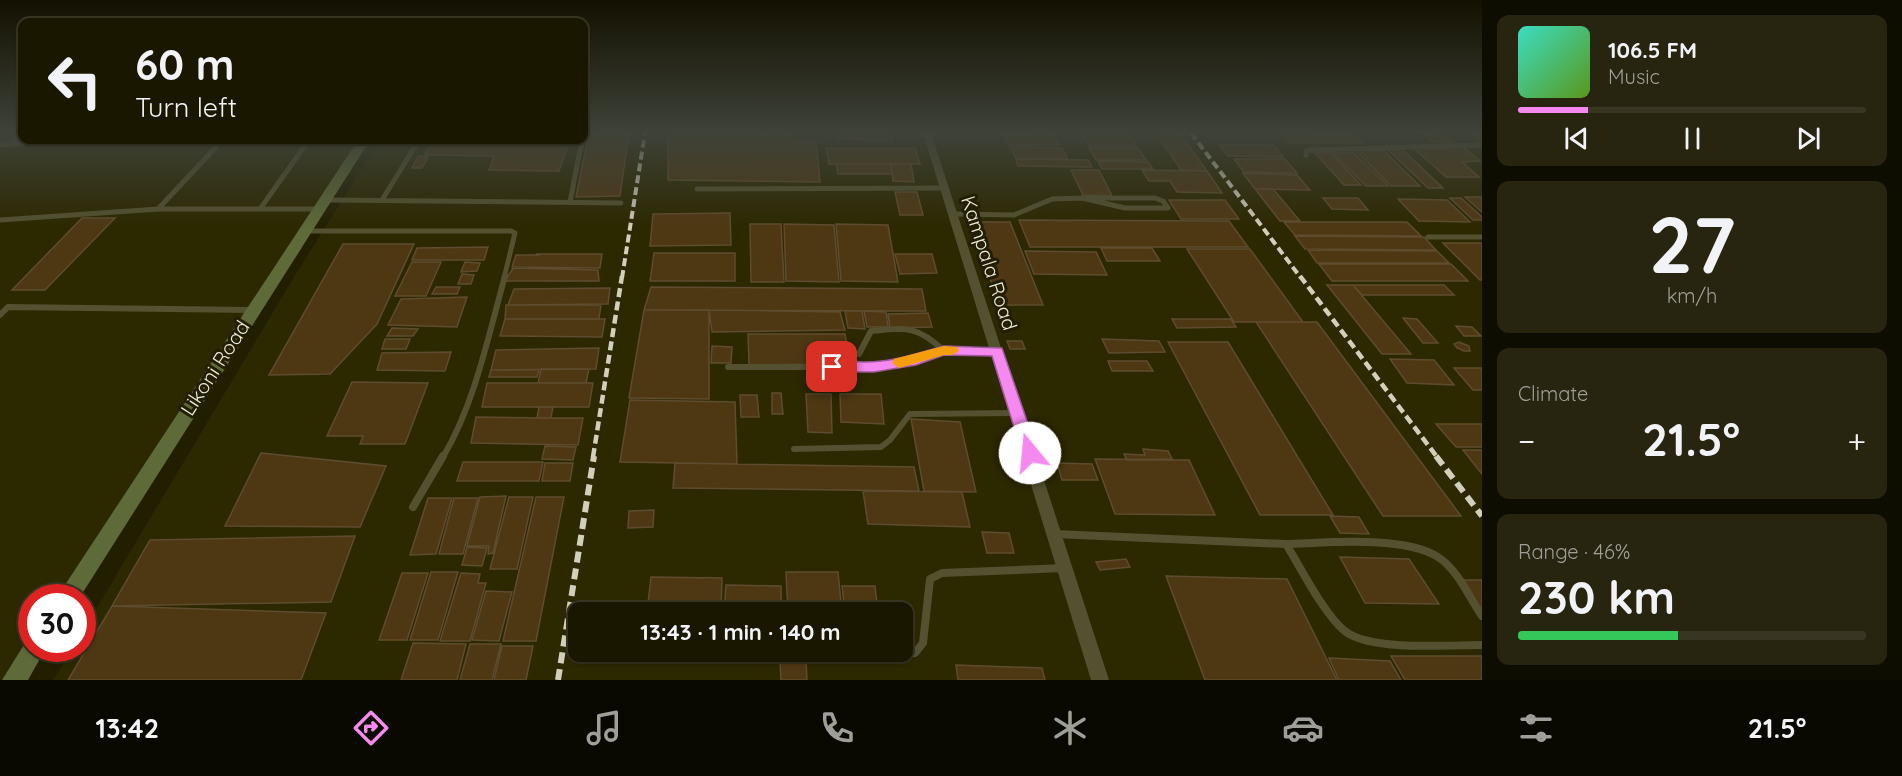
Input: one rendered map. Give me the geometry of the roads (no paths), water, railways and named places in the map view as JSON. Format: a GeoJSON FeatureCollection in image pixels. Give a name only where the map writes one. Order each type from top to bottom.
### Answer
{"type":"FeatureCollection","features":[{"type":"Feature","properties":{"kind":"street","name":"Likoni Road"},"geometry":{"type":"LineString","coordinates":[[76,584],[349,165]]}},
{"type":"Feature","properties":{"kind":"street","name":"Likoni Road"},"geometry":{"type":"LineString","coordinates":[[85,584],[255,311],[351,165]]}},
{"type":"Feature","properties":{"kind":"street","name":"Kampala Road"},"geometry":{"type":"LineString","coordinates":[[937,165],[1100,680]]}},
{"type":"Feature","properties":{"kind":"street"},"geometry":{"type":"LineString","coordinates":[[14,680],[26,662]]}},
{"type":"Feature","properties":{"kind":"street"},"geometry":{"type":"LineString","coordinates":[[25,680],[36,662]]}},
{"type":"Feature","properties":{"kind":"lane"},"geometry":{"type":"LineString","coordinates":[[159,209],[200,165]]}},
{"type":"Feature","properties":{"kind":"lane"},"geometry":{"type":"LineString","coordinates":[[260,209],[291,165]]}},
{"type":"Feature","properties":{"kind":"lane"},"geometry":{"type":"LineString","coordinates":[[382,200],[404,165]]}},
{"type":"Feature","properties":{"kind":"lane"},"geometry":{"type":"LineString","coordinates":[[570,202],[577,165]]}},
{"type":"Feature","properties":{"kind":"lane"},"geometry":{"type":"LineString","coordinates":[[697,189],[945,188]]}},
{"type":"Feature","properties":{"kind":"lane"},"geometry":{"type":"LineString","coordinates":[[954,214],[1014,215],[1052,199],[1082,198],[1155,198],[1163,201],[1168,208],[1137,209],[1108,206],[1082,198]]}},
{"type":"Feature","properties":{"kind":"lane"},"geometry":{"type":"LineString","coordinates":[[0,220],[159,209],[260,209],[382,200],[621,203]]}},
{"type":"Feature","properties":{"kind":"lane"},"geometry":{"type":"LineString","coordinates":[[309,231],[511,231],[515,233],[515,240],[472,389],[454,438],[413,507]]}},
{"type":"Feature","properties":{"kind":"lane"},"geometry":{"type":"LineString","coordinates":[[1428,237],[1482,237]]}},
{"type":"Feature","properties":{"kind":"lane"},"geometry":{"type":"LineString","coordinates":[[0,315],[8,307],[255,311]]}},
{"type":"Feature","properties":{"kind":"lane"},"geometry":{"type":"LineString","coordinates":[[859,354],[871,331],[912,328],[926,333],[944,351]]}},
{"type":"Feature","properties":{"kind":"lane"},"geometry":{"type":"LineString","coordinates":[[728,367],[874,367],[916,360],[944,351],[997,351]]}},
{"type":"Feature","properties":{"kind":"lane"},"geometry":{"type":"LineString","coordinates":[[794,449],[881,447],[891,442],[903,420],[910,414],[1017,412]]}},
{"type":"Feature","properties":{"kind":"lane"},"geometry":{"type":"LineString","coordinates":[[1055,534],[1286,544],[1401,545],[1426,550],[1440,558],[1482,616]]}},
{"type":"Feature","properties":{"kind":"lane"},"geometry":{"type":"LineString","coordinates":[[1286,544],[1335,621],[1346,633],[1368,643],[1482,645]]}},
{"type":"Feature","properties":{"kind":"lane"},"geometry":{"type":"LineString","coordinates":[[913,652],[923,643],[930,579],[942,573],[1065,568]]}},
{"type":"Feature","properties":{"kind":"railway"},"geometry":{"type":"LineString","coordinates":[[622,278],[640,165]]}},
{"type":"Feature","properties":{"kind":"railway"},"geometry":{"type":"LineString","coordinates":[[1215,165],[1301,278]]}},
{"type":"Feature","properties":{"kind":"railway"},"geometry":{"type":"LineString","coordinates":[[593,457],[622,276]]}},
{"type":"Feature","properties":{"kind":"railway"},"geometry":{"type":"LineString","coordinates":[[1300,276],[1437,457]]}},
{"type":"Feature","properties":{"kind":"railway"},"geometry":{"type":"LineString","coordinates":[[558,680],[594,456]]}},
{"type":"Feature","properties":{"kind":"railway"},"geometry":{"type":"LineString","coordinates":[[1436,456],[1482,516]]}}]}
